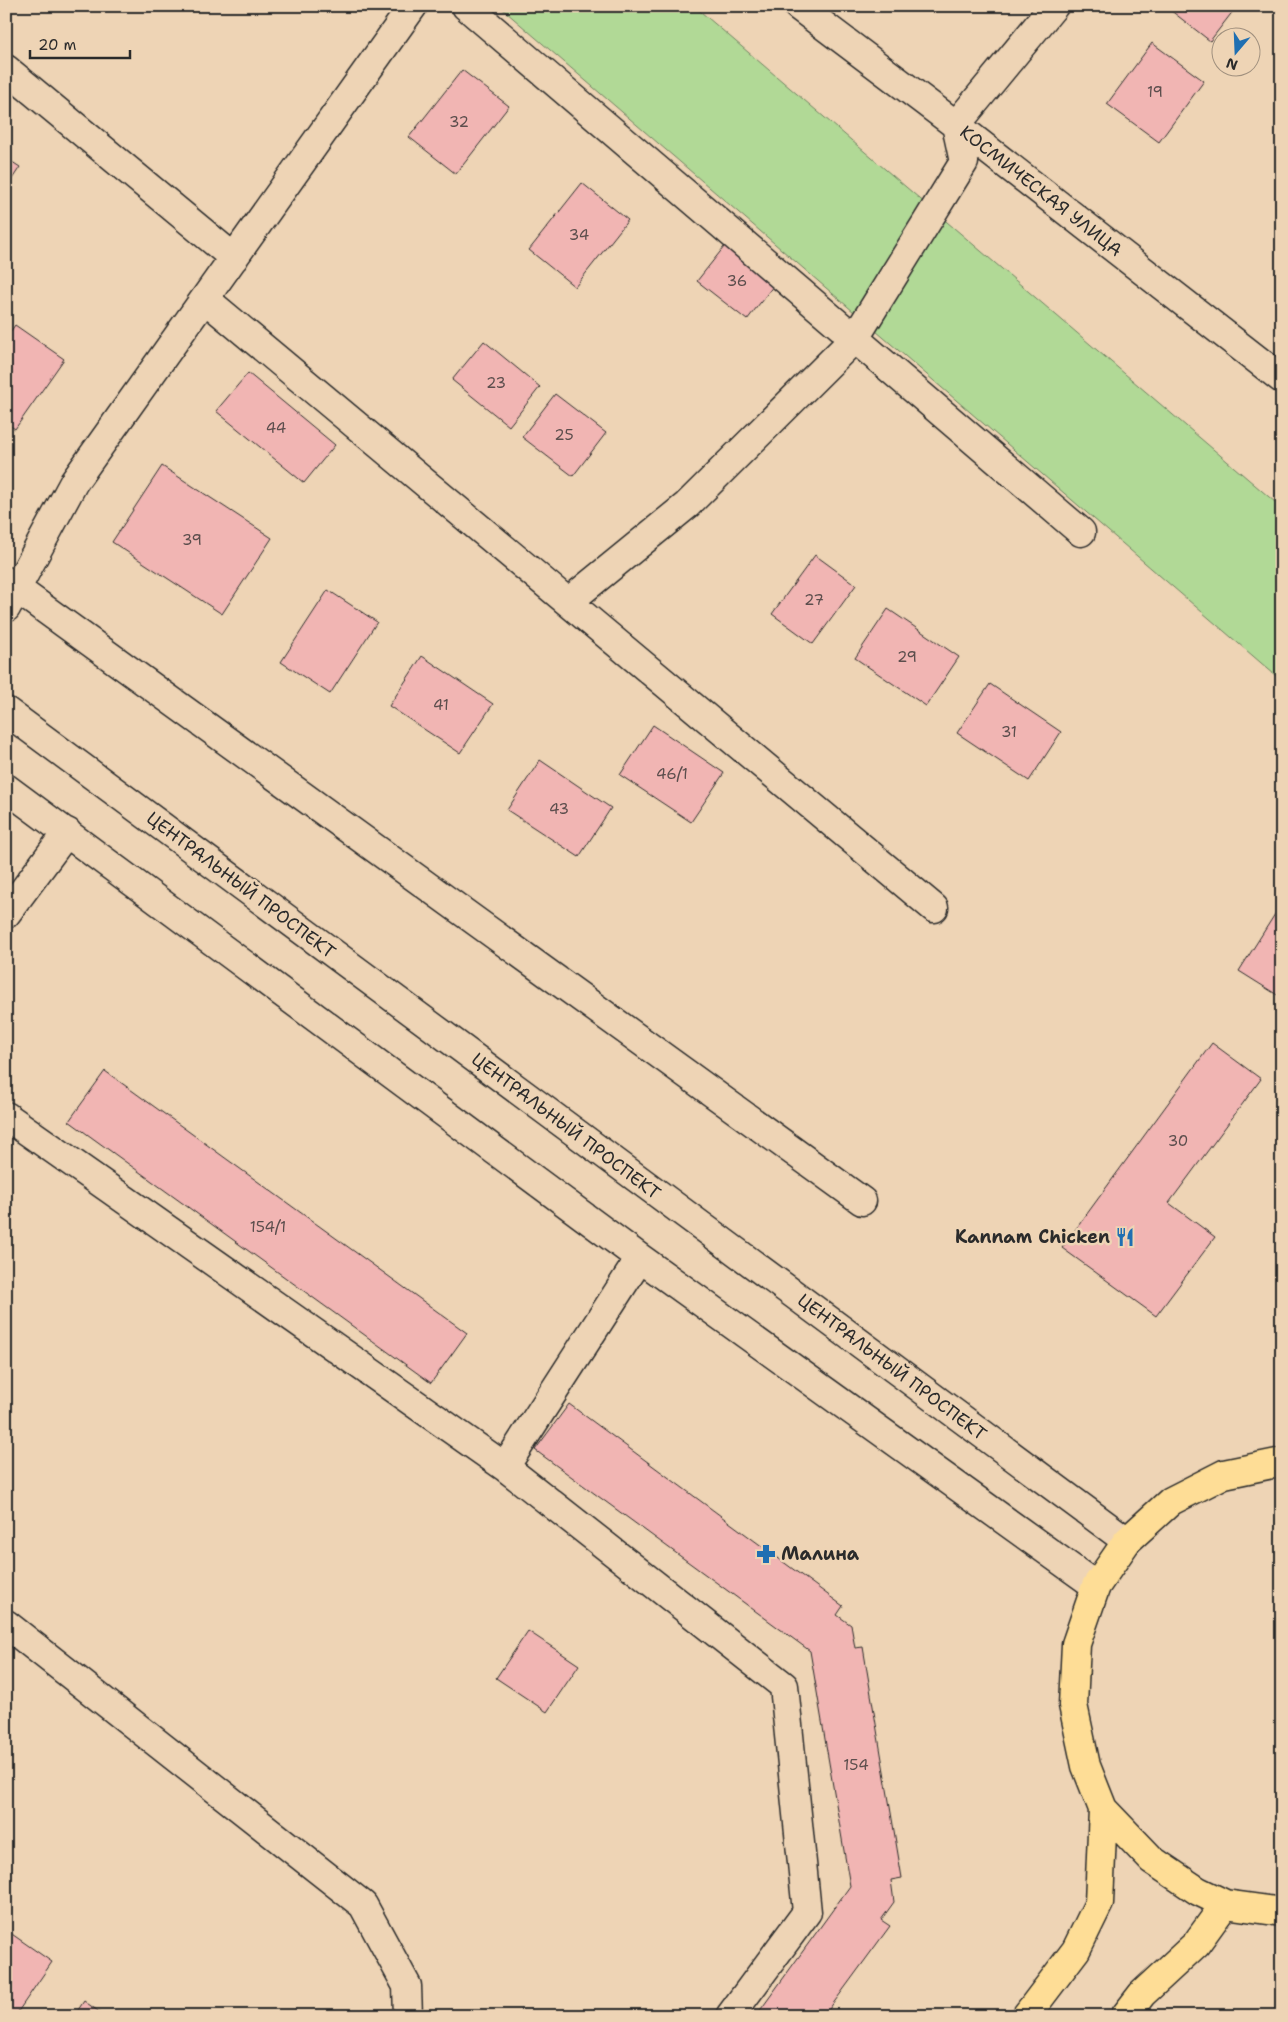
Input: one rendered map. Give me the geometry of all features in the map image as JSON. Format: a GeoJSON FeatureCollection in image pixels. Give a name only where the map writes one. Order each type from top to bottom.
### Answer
{"type":"FeatureCollection","features":[{"type":"Feature","properties":{"kind":"main road"},"geometry":{"type":"LineString","coordinates":[[1282,1462],[1224,1474],[1197,1487],[1170,1501],[1127,1541],[1096,1586],[1076,1644],[1073,1705],[1086,1766],[1103,1809],[1152,1860],[1198,1891],[1225,1904],[1282,1912]]}},
{"type":"Feature","properties":{"kind":"main road"},"geometry":{"type":"LineString","coordinates":[[1026,2016],[1076,1950],[1098,1903],[1103,1809]]}},
{"type":"Feature","properties":{"kind":"main road"},"geometry":{"type":"LineString","coordinates":[[1125,2016],[1142,1994],[1196,1944],[1225,1904]]}},
{"type":"Feature","properties":{"kind":"street"},"geometry":{"type":"LineString","coordinates":[[413,6],[74,482],[10,592],[862,1201]]}},
{"type":"Feature","properties":{"kind":"street"},"geometry":{"type":"LineString","coordinates":[[466,6],[1080,532]]}},
{"type":"Feature","properties":{"kind":"street","name":"КОСМИЧЕСКАЯ УЛИЦА"},"geometry":{"type":"LineString","coordinates":[[798,6],[956,125],[1282,378]]}},
{"type":"Feature","properties":{"kind":"street"},"geometry":{"type":"LineString","coordinates":[[568,602],[688,504],[854,338],[964,162],[956,125],[1054,6]]}},
{"type":"Feature","properties":{"kind":"street"},"geometry":{"type":"LineString","coordinates":[[6,69],[234,258]]}},
{"type":"Feature","properties":{"kind":"street"},"geometry":{"type":"LineString","coordinates":[[205,299],[934,908]]}},
{"type":"Feature","properties":{"kind":"street","name":"ЦЕНТРАЛЬНЫЙ ПРОСПЕКТ"},"geometry":{"type":"LineString","coordinates":[[6,711],[1127,1541]]}},
{"type":"Feature","properties":{"kind":"street"},"geometry":{"type":"LineString","coordinates":[[6,788],[640,1258],[1096,1586]]}},
{"type":"Feature","properties":{"kind":"street"},"geometry":{"type":"LineString","coordinates":[[6,914],[67,832]]}},
{"type":"Feature","properties":{"kind":"street"},"geometry":{"type":"LineString","coordinates":[[6,1116],[505,1467],[784,1686],[808,1912],[730,2016]]}},
{"type":"Feature","properties":{"kind":"street"},"geometry":{"type":"LineString","coordinates":[[505,1467],[640,1258]]}},
{"type":"Feature","properties":{"kind":"street"},"geometry":{"type":"LineString","coordinates":[[6,1624],[363,1905],[407,1986],[408,2016]]}},
{"type":"Feature","properties":{"kind":"green space"},"geometry":{"type":"Polygon","coordinates":[[[499,6],[694,6],[1282,508],[1282,681],[499,6]]]}},
{"type":"Feature","properties":{"kind":"building"},"geometry":{"type":"Polygon","coordinates":[[[1165,6],[1237,6],[1220,28],[1210,28],[1210,41],[1165,6]]]}},
{"type":"Feature","properties":{"kind":"building"},"geometry":{"type":"Polygon","coordinates":[[[1152,43],[1204,81],[1159,142],[1107,104],[1152,43]]]}},
{"type":"Feature","properties":{"kind":"building"},"geometry":{"type":"Polygon","coordinates":[[[462,70],[509,106],[456,174],[409,137],[462,70]]]}},
{"type":"Feature","properties":{"kind":"building"},"geometry":{"type":"Polygon","coordinates":[[[6,158],[20,167],[6,188],[6,158]]]}},
{"type":"Feature","properties":{"kind":"building"},"geometry":{"type":"Polygon","coordinates":[[[582,183],[628,220],[575,287],[529,250],[582,183]]]}},
{"type":"Feature","properties":{"kind":"building"},"geometry":{"type":"Polygon","coordinates":[[[728,242],[777,281],[747,320],[697,281],[728,242]]]}},
{"type":"Feature","properties":{"kind":"building"},"geometry":{"type":"Polygon","coordinates":[[[15,325],[64,359],[15,429],[6,423],[6,338],[15,325]]]}},
{"type":"Feature","properties":{"kind":"building"},"geometry":{"type":"Polygon","coordinates":[[[484,341],[540,387],[509,426],[452,380],[484,341]]]}},
{"type":"Feature","properties":{"kind":"building"},"geometry":{"type":"Polygon","coordinates":[[[248,373],[335,445],[304,483],[216,411],[248,373]]]}},
{"type":"Feature","properties":{"kind":"building"},"geometry":{"type":"Polygon","coordinates":[[[555,394],[606,433],[573,476],[522,437],[555,394]]]}},
{"type":"Feature","properties":{"kind":"building"},"geometry":{"type":"Polygon","coordinates":[[[162,466],[272,538],[222,614],[112,542],[162,466]]]}},
{"type":"Feature","properties":{"kind":"building"},"geometry":{"type":"Polygon","coordinates":[[[815,555],[856,585],[813,644],[772,614],[815,555]]]}},
{"type":"Feature","properties":{"kind":"building"},"geometry":{"type":"Polygon","coordinates":[[[328,590],[377,622],[330,694],[281,662],[328,590]]]}},
{"type":"Feature","properties":{"kind":"building"},"geometry":{"type":"Polygon","coordinates":[[[888,609],[959,657],[926,706],[855,658],[888,609]]]}},
{"type":"Feature","properties":{"kind":"building"},"geometry":{"type":"Polygon","coordinates":[[[422,656],[493,704],[460,753],[389,706],[422,656]]]}},
{"type":"Feature","properties":{"kind":"building"},"geometry":{"type":"Polygon","coordinates":[[[990,684],[1061,732],[1029,781],[957,733],[990,684]]]}},
{"type":"Feature","properties":{"kind":"building"},"geometry":{"type":"Polygon","coordinates":[[[653,725],[724,773],[691,822],[620,775],[653,725]]]}},
{"type":"Feature","properties":{"kind":"building"},"geometry":{"type":"Polygon","coordinates":[[[540,760],[611,808],[579,857],[507,810],[540,760]]]}},
{"type":"Feature","properties":{"kind":"building"},"geometry":{"type":"Polygon","coordinates":[[[1282,903],[1282,998],[1239,971],[1282,903]]]}},
{"type":"Feature","properties":{"kind":"building"},"geometry":{"type":"Polygon","coordinates":[[[1212,1043],[1261,1079],[1169,1203],[1215,1237],[1156,1316],[1062,1248],[1212,1043]]]}},
{"type":"Feature","properties":{"kind":"building"},"geometry":{"type":"Polygon","coordinates":[[[105,1071],[467,1333],[431,1383],[69,1121],[105,1071]]]}},
{"type":"Feature","properties":{"kind":"building"},"geometry":{"type":"Polygon","coordinates":[[[569,1404],[843,1606],[837,1615],[851,1625],[855,1648],[863,1647],[902,1878],[891,1880],[894,1902],[881,1920],[890,1926],[824,2016],[756,2016],[850,1886],[810,1651],[535,1450],[569,1404]]]}},
{"type":"Feature","properties":{"kind":"building"},"geometry":{"type":"Polygon","coordinates":[[[528,1631],[579,1665],[547,1712],[496,1678],[528,1631]]]}},
{"type":"Feature","properties":{"kind":"building"},"geometry":{"type":"Polygon","coordinates":[[[6,1930],[52,1962],[15,2016],[6,2016],[6,1930]]]}},
{"type":"Feature","properties":{"kind":"building"},"geometry":{"type":"Polygon","coordinates":[[[84,2001],[105,2016],[74,2016],[84,2001]]]}},
{"type":"Feature","properties":{"kind":"place","name":"Kannam Chicken"},"geometry":{"type":"Point","coordinates":[1125,1237]}},
{"type":"Feature","properties":{"kind":"place","name":"Малина"},"geometry":{"type":"Point","coordinates":[766,1554]}}]}
